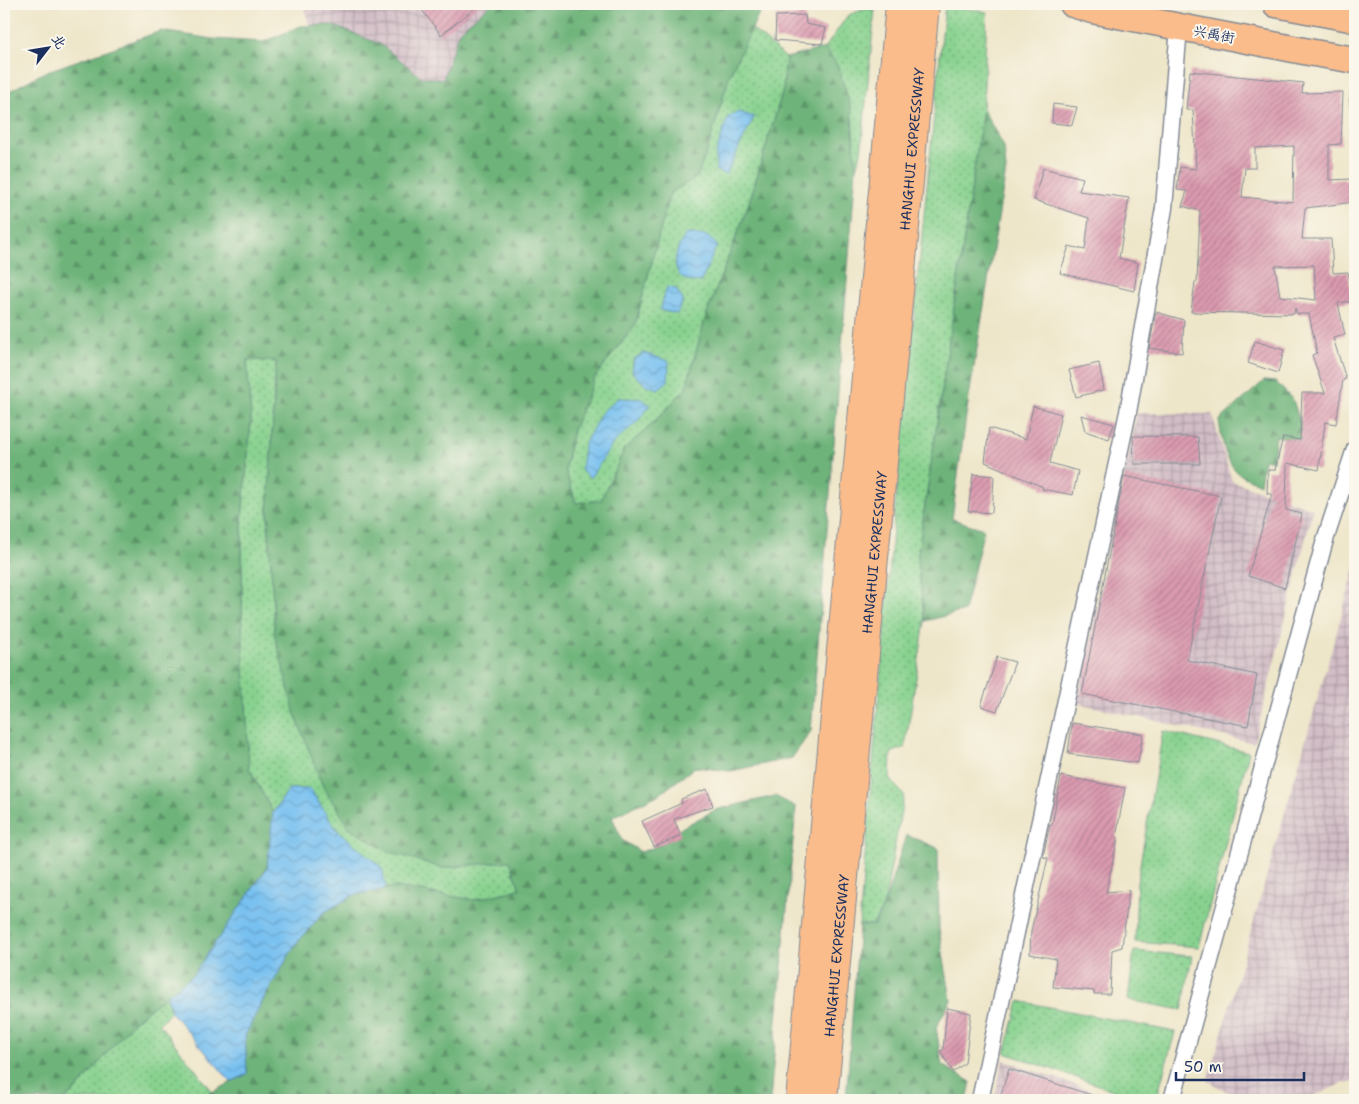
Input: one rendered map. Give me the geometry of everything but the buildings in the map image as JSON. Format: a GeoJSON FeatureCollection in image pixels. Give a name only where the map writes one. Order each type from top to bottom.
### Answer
{"type":"FeatureCollection","features":[{"type":"Feature","properties":{"kind":"highway","name":"HANGHUI EXPRESSWAY"},"geometry":{"type":"LineString","coordinates":[[800,1100],[912,11]]}},
{"type":"Feature","properties":{"kind":"highway","name":"HANGHUI EXPRESSWAY"},"geometry":{"type":"LineString","coordinates":[[823,1100],[900,280],[912,11]]}},
{"type":"Feature","properties":{"kind":"main road","name":"兴禹街"},"geometry":{"type":"LineString","coordinates":[[1073,4],[1092,10],[1355,60]]}},
{"type":"Feature","properties":{"kind":"main road"},"geometry":{"type":"LineString","coordinates":[[1276,4],[1355,19]]}},
{"type":"Feature","properties":{"kind":"street"},"geometry":{"type":"LineString","coordinates":[[980,1100],[1128,412],[1164,208],[1179,27]]}},
{"type":"Feature","properties":{"kind":"street"},"geometry":{"type":"LineString","coordinates":[[1172,1100],[1325,540],[1355,449]]}},
{"type":"Feature","properties":{"kind":"shaded area"},"geometry":{"type":"Polygon","coordinates":[[[304,4],[491,4],[459,31],[443,79],[421,77],[380,44],[332,25],[309,26],[304,4]]]}},
{"type":"Feature","properties":{"kind":"shaded area"},"geometry":{"type":"Polygon","coordinates":[[[1137,413],[1212,414],[1232,481],[1313,509],[1254,743],[1077,703],[1137,413]]]}},
{"type":"Feature","properties":{"kind":"shaded area"},"geometry":{"type":"Polygon","coordinates":[[[1355,568],[1355,1082],[1343,1083],[1305,1100],[1242,1100],[1208,1081],[1355,568]]]}},
{"type":"Feature","properties":{"kind":"shaded area"},"geometry":{"type":"Polygon","coordinates":[[[1003,1060],[1119,1100],[994,1100],[1003,1060]]]}},
{"type":"Feature","properties":{"kind":"green space"},"geometry":{"type":"Polygon","coordinates":[[[491,4],[764,4],[730,74],[707,151],[697,177],[670,193],[635,325],[595,377],[573,430],[565,469],[576,503],[601,500],[625,448],[654,423],[686,388],[706,316],[748,206],[783,90],[786,58],[825,48],[838,66],[851,108],[856,168],[811,731],[792,758],[731,771],[695,767],[660,794],[612,817],[622,840],[641,852],[660,845],[683,827],[715,810],[775,796],[796,807],[770,1100],[198,1100],[247,1074],[245,1036],[264,998],[295,945],[323,913],[354,895],[396,887],[474,900],[520,889],[510,861],[442,868],[387,851],[350,828],[323,787],[295,714],[275,637],[268,513],[276,361],[247,360],[251,420],[242,518],[242,623],[249,768],[275,816],[267,868],[193,975],[134,1021],[75,1091],[63,1100],[4,1100],[4,94],[45,72],[161,31],[213,39],[264,42],[301,26],[332,25],[380,44],[421,77],[443,79],[459,31],[491,4]]]}},
{"type":"Feature","properties":{"kind":"green space"},"geometry":{"type":"Polygon","coordinates":[[[945,5],[987,12],[983,109],[917,560],[925,621],[905,747],[891,753],[890,780],[904,795],[884,905],[873,925],[859,925],[895,506],[945,5]]]}},
{"type":"Feature","properties":{"kind":"green space"},"geometry":{"type":"Polygon","coordinates":[[[865,9],[875,9],[861,153],[856,168],[851,108],[825,48],[848,15],[865,9]]]}},
{"type":"Feature","properties":{"kind":"green space"},"geometry":{"type":"Polygon","coordinates":[[[751,28],[786,58],[783,90],[748,206],[706,316],[686,388],[654,423],[625,448],[601,500],[576,503],[565,469],[573,430],[595,377],[635,325],[670,193],[697,177],[707,151],[730,74],[751,28]]]}},
{"type":"Feature","properties":{"kind":"green space"},"geometry":{"type":"Polygon","coordinates":[[[1352,90],[1355,90],[1355,150],[1348,150],[1352,90]]]}},
{"type":"Feature","properties":{"kind":"green space"},"geometry":{"type":"Polygon","coordinates":[[[983,109],[1004,147],[1006,170],[966,416],[952,519],[984,529],[964,611],[925,621],[917,560],[983,109]]]}},
{"type":"Feature","properties":{"kind":"green space"},"geometry":{"type":"Polygon","coordinates":[[[247,360],[276,361],[268,513],[275,637],[442,868],[510,860],[520,889],[474,900],[396,887],[386,889],[382,868],[336,829],[310,789],[289,789],[273,813],[249,768],[242,623],[242,518],[251,420],[247,360]]]}},
{"type":"Feature","properties":{"kind":"green space"},"geometry":{"type":"Polygon","coordinates":[[[1264,381],[1276,382],[1293,400],[1306,441],[1276,436],[1273,461],[1264,459],[1260,484],[1241,475],[1231,465],[1225,451],[1219,421],[1264,381]]]}},
{"type":"Feature","properties":{"kind":"green space"},"geometry":{"type":"Polygon","coordinates":[[[1163,731],[1249,752],[1199,947],[1135,942],[1137,882],[1163,731]]]}},
{"type":"Feature","properties":{"kind":"green space"},"geometry":{"type":"Polygon","coordinates":[[[906,835],[938,848],[939,929],[951,1000],[936,1027],[942,1065],[971,1082],[967,1100],[846,1100],[859,925],[874,925],[884,905],[906,835]]]}},
{"type":"Feature","properties":{"kind":"green space"},"geometry":{"type":"Polygon","coordinates":[[[1134,951],[1192,956],[1182,1010],[1128,1000],[1134,951]]]}},
{"type":"Feature","properties":{"kind":"green space"},"geometry":{"type":"Polygon","coordinates":[[[167,995],[171,1012],[159,1024],[213,1092],[198,1100],[63,1100],[75,1091],[134,1021],[167,995]]]}},
{"type":"Feature","properties":{"kind":"green space"},"geometry":{"type":"Polygon","coordinates":[[[1019,1001],[1175,1032],[1156,1100],[1142,1100],[1005,1053],[1019,1001]]]}},
{"type":"Feature","properties":{"kind":"water"},"geometry":{"type":"Polygon","coordinates":[[[739,112],[754,117],[726,174],[716,171],[716,153],[728,117],[739,112]]]}},
{"type":"Feature","properties":{"kind":"water"},"geometry":{"type":"Polygon","coordinates":[[[687,234],[707,236],[717,245],[701,282],[689,281],[682,277],[676,266],[677,252],[687,234]]]}},
{"type":"Feature","properties":{"kind":"water"},"geometry":{"type":"Polygon","coordinates":[[[667,287],[676,289],[683,300],[677,314],[660,310],[667,287]]]}},
{"type":"Feature","properties":{"kind":"water"},"geometry":{"type":"Polygon","coordinates":[[[643,353],[669,361],[668,381],[658,389],[646,385],[632,372],[634,359],[643,353]]]}},
{"type":"Feature","properties":{"kind":"water"},"geometry":{"type":"Polygon","coordinates":[[[618,398],[642,399],[650,405],[638,421],[614,442],[590,478],[581,470],[584,445],[602,412],[618,398]]]}},
{"type":"Feature","properties":{"kind":"water"},"geometry":{"type":"Polygon","coordinates":[[[289,789],[310,789],[336,829],[382,868],[386,889],[354,895],[323,913],[295,945],[264,998],[245,1036],[247,1074],[231,1082],[171,1012],[167,995],[193,975],[267,868],[273,813],[289,789]]]}}]}
